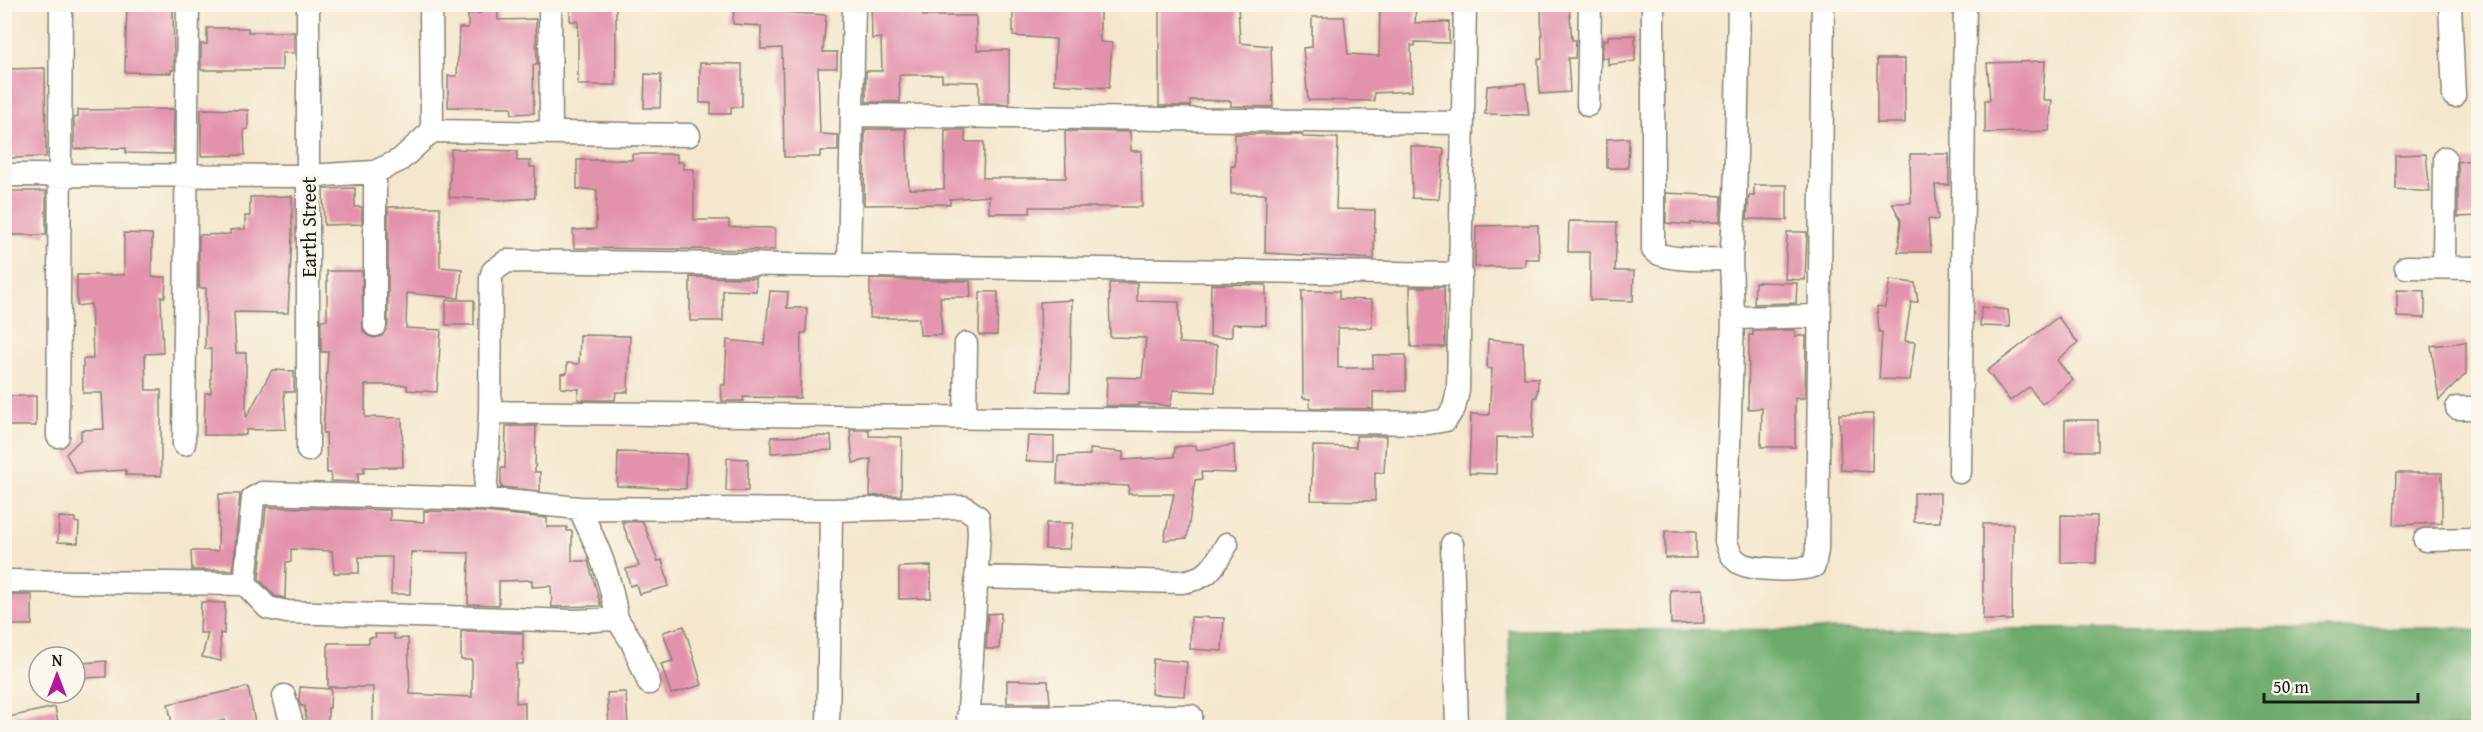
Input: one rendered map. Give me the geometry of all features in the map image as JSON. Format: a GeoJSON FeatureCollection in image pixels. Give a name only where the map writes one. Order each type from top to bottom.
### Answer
{"type":"FeatureCollection","features":[{"type":"Feature","properties":{"kind":"street"},"geometry":{"type":"LineString","coordinates":[[58,436],[62,175],[61,4]]}},
{"type":"Feature","properties":{"kind":"street"},"geometry":{"type":"LineString","coordinates":[[184,444],[188,4]]}},
{"type":"Feature","properties":{"kind":"street","name":"Earth Street"},"geometry":{"type":"LineString","coordinates":[[308,4],[308,450]]}},
{"type":"Feature","properties":{"kind":"street"},"geometry":{"type":"LineString","coordinates":[[431,4],[432,131]]}},
{"type":"Feature","properties":{"kind":"street"},"geometry":{"type":"LineString","coordinates":[[550,4],[551,133]]}},
{"type":"Feature","properties":{"kind":"street"},"geometry":{"type":"LineString","coordinates":[[849,264],[854,4]]}},
{"type":"Feature","properties":{"kind":"street"},"geometry":{"type":"LineString","coordinates":[[490,412],[1440,422],[1446,420],[1452,414],[1458,390],[1465,4]]}},
{"type":"Feature","properties":{"kind":"street"},"geometry":{"type":"LineString","coordinates":[[1588,105],[1590,4]]}},
{"type":"Feature","properties":{"kind":"street"},"geometry":{"type":"LineString","coordinates":[[1653,4],[1653,250],[1655,253],[1670,256],[1731,259]]}},
{"type":"Feature","properties":{"kind":"street"},"geometry":{"type":"LineString","coordinates":[[1739,4],[1735,203],[1731,259],[1733,318],[1726,541],[1729,552],[1737,562],[1746,566],[1798,570],[1814,566],[1817,560],[1823,4]]}},
{"type":"Feature","properties":{"kind":"street"},"geometry":{"type":"LineString","coordinates":[[1960,472],[1965,4]]}},
{"type":"Feature","properties":{"kind":"street"},"geometry":{"type":"LineString","coordinates":[[2450,4],[2454,96]]}},
{"type":"Feature","properties":{"kind":"street"},"geometry":{"type":"LineString","coordinates":[[853,115],[1462,123]]}},
{"type":"Feature","properties":{"kind":"street"},"geometry":{"type":"LineString","coordinates":[[4,175],[308,176],[375,172],[400,160],[432,131],[689,135]]}},
{"type":"Feature","properties":{"kind":"street"},"geometry":{"type":"LineString","coordinates":[[2444,267],[2445,158]]}},
{"type":"Feature","properties":{"kind":"street"},"geometry":{"type":"LineString","coordinates":[[375,172],[375,325]]}},
{"type":"Feature","properties":{"kind":"street"},"geometry":{"type":"LineString","coordinates":[[485,498],[490,412],[491,278],[493,271],[507,261],[1461,274]]}},
{"type":"Feature","properties":{"kind":"street"},"geometry":{"type":"LineString","coordinates":[[2406,267],[2478,268]]}},
{"type":"Feature","properties":{"kind":"street"},"geometry":{"type":"LineString","coordinates":[[1733,318],[1820,315]]}},
{"type":"Feature","properties":{"kind":"street"},"geometry":{"type":"LineString","coordinates":[[965,417],[966,344]]}},
{"type":"Feature","properties":{"kind":"street"},"geometry":{"type":"LineString","coordinates":[[617,619],[576,621],[276,611],[263,604],[245,584],[251,504],[255,494],[262,493],[485,498],[579,508],[831,510],[950,506],[972,511],[978,517],[968,722],[1191,716]]}},
{"type":"Feature","properties":{"kind":"street"},"geometry":{"type":"LineString","coordinates":[[579,508],[603,557],[612,584],[617,619],[632,642],[649,682]]}},
{"type":"Feature","properties":{"kind":"street"},"geometry":{"type":"LineString","coordinates":[[828,728],[831,510]]}},
{"type":"Feature","properties":{"kind":"street"},"geometry":{"type":"LineString","coordinates":[[2425,540],[2478,539]]}},
{"type":"Feature","properties":{"kind":"street"},"geometry":{"type":"LineString","coordinates":[[976,577],[1181,582],[1194,580],[1210,572],[1227,544]]}},
{"type":"Feature","properties":{"kind":"street"},"geometry":{"type":"LineString","coordinates":[[1452,544],[1457,728]]}},
{"type":"Feature","properties":{"kind":"street"},"geometry":{"type":"LineString","coordinates":[[4,581],[245,584]]}},
{"type":"Feature","properties":{"kind":"street"},"geometry":{"type":"LineString","coordinates":[[284,696],[293,728]]}},
{"type":"Feature","properties":{"kind":"green space"},"geometry":{"type":"Polygon","coordinates":[[[2464,628],[2478,631],[2478,727],[1511,727],[1509,630],[2464,628]]]}},
{"type":"Feature","properties":{"kind":"building"},"geometry":{"type":"Polygon","coordinates":[[[127,4],[173,4],[174,70],[171,70],[171,73],[125,72],[127,4]]]}},
{"type":"Feature","properties":{"kind":"building"},"geometry":{"type":"Polygon","coordinates":[[[481,4],[498,4],[498,20],[536,19],[537,65],[533,65],[534,113],[512,114],[511,107],[448,107],[448,76],[457,76],[459,28],[468,28],[468,14],[481,13],[481,4]]]}},
{"type":"Feature","properties":{"kind":"building"},"geometry":{"type":"Polygon","coordinates":[[[570,4],[616,4],[616,85],[578,85],[578,21],[570,21],[570,4]]]}},
{"type":"Feature","properties":{"kind":"building"},"geometry":{"type":"Polygon","coordinates":[[[734,4],[782,7],[782,12],[826,15],[823,52],[837,52],[837,68],[818,68],[820,134],[838,135],[838,151],[820,151],[820,157],[784,157],[782,48],[761,49],[761,26],[733,24],[734,4]]]}},
{"type":"Feature","properties":{"kind":"building"},"geometry":{"type":"Polygon","coordinates":[[[871,4],[905,4],[905,10],[922,10],[923,16],[976,16],[977,50],[1009,50],[1009,104],[979,103],[979,82],[942,81],[942,75],[899,75],[900,102],[866,102],[866,71],[882,71],[881,38],[872,39],[871,4]]]}},
{"type":"Feature","properties":{"kind":"building"},"geometry":{"type":"Polygon","coordinates":[[[1013,4],[1100,4],[1100,42],[1112,43],[1109,88],[1054,84],[1056,39],[1013,36],[1013,4]]]}},
{"type":"Feature","properties":{"kind":"building"},"geometry":{"type":"Polygon","coordinates":[[[1159,4],[1238,4],[1240,43],[1271,46],[1273,107],[1231,106],[1231,101],[1190,100],[1190,106],[1159,106],[1159,4]]]}},
{"type":"Feature","properties":{"kind":"building"},"geometry":{"type":"Polygon","coordinates":[[[1380,4],[1416,4],[1415,23],[1449,22],[1449,43],[1415,42],[1415,46],[1411,45],[1412,91],[1374,93],[1374,101],[1308,100],[1303,48],[1312,47],[1312,17],[1344,17],[1348,54],[1379,56],[1380,4]]]}},
{"type":"Feature","properties":{"kind":"building"},"geometry":{"type":"Polygon","coordinates":[[[1541,4],[1569,4],[1572,40],[1576,40],[1575,58],[1568,58],[1570,92],[1540,94],[1538,59],[1542,59],[1541,4]]]}},
{"type":"Feature","properties":{"kind":"building"},"geometry":{"type":"Polygon","coordinates":[[[207,28],[248,28],[248,32],[294,32],[294,53],[282,53],[282,70],[201,70],[201,44],[207,44],[207,28]]]}},
{"type":"Feature","properties":{"kind":"building"},"geometry":{"type":"Polygon","coordinates":[[[1635,35],[1635,61],[1608,65],[1608,58],[1602,58],[1603,40],[1608,40],[1608,36],[1635,35]]]}},
{"type":"Feature","properties":{"kind":"building"},"geometry":{"type":"Polygon","coordinates":[[[1877,59],[1905,59],[1905,123],[1877,123],[1877,59]]]}},
{"type":"Feature","properties":{"kind":"building"},"geometry":{"type":"Polygon","coordinates":[[[2045,61],[2043,100],[2052,100],[2049,131],[1985,133],[1985,100],[1990,100],[1987,63],[2045,61]]]}},
{"type":"Feature","properties":{"kind":"building"},"geometry":{"type":"Polygon","coordinates":[[[700,63],[742,64],[742,107],[731,107],[731,114],[711,114],[711,103],[700,103],[700,63]]]}},
{"type":"Feature","properties":{"kind":"building"},"geometry":{"type":"Polygon","coordinates":[[[45,68],[46,157],[10,158],[7,69],[45,68]]]}},
{"type":"Feature","properties":{"kind":"building"},"geometry":{"type":"Polygon","coordinates":[[[645,74],[661,75],[660,108],[644,108],[645,74]]]}},
{"type":"Feature","properties":{"kind":"building"},"geometry":{"type":"Polygon","coordinates":[[[1525,83],[1529,115],[1485,114],[1487,86],[1525,83]]]}},
{"type":"Feature","properties":{"kind":"building"},"geometry":{"type":"Polygon","coordinates":[[[174,109],[173,154],[126,153],[126,148],[74,149],[74,118],[78,117],[78,110],[174,109]]]}},
{"type":"Feature","properties":{"kind":"building"},"geometry":{"type":"Polygon","coordinates":[[[201,109],[248,110],[248,129],[244,130],[245,155],[201,156],[201,109]]]}},
{"type":"Feature","properties":{"kind":"building"},"geometry":{"type":"Polygon","coordinates":[[[865,129],[906,129],[909,189],[944,189],[945,130],[965,130],[965,142],[984,142],[983,178],[1066,178],[1065,131],[1130,132],[1131,151],[1141,151],[1142,207],[1030,207],[1030,213],[989,213],[989,196],[950,199],[950,204],[864,205],[865,129]]]}},
{"type":"Feature","properties":{"kind":"building"},"geometry":{"type":"Polygon","coordinates":[[[1235,134],[1302,134],[1303,137],[1338,138],[1336,209],[1375,210],[1374,259],[1265,253],[1266,194],[1231,194],[1231,166],[1235,166],[1235,134]]]}},
{"type":"Feature","properties":{"kind":"building"},"geometry":{"type":"Polygon","coordinates":[[[1629,138],[1628,168],[1607,168],[1607,139],[1629,138]]]}},
{"type":"Feature","properties":{"kind":"building"},"geometry":{"type":"Polygon","coordinates":[[[1411,146],[1444,149],[1439,199],[1412,198],[1411,146]]]}},
{"type":"Feature","properties":{"kind":"building"},"geometry":{"type":"Polygon","coordinates":[[[451,149],[517,151],[517,161],[530,161],[530,167],[535,167],[535,198],[502,200],[449,197],[451,149]]]}},
{"type":"Feature","properties":{"kind":"building"},"geometry":{"type":"Polygon","coordinates":[[[632,154],[677,154],[677,162],[683,162],[683,169],[694,169],[694,220],[729,220],[729,227],[775,228],[775,250],[574,248],[573,230],[596,229],[597,190],[577,189],[577,160],[632,160],[632,154]]]}},
{"type":"Feature","properties":{"kind":"building"},"geometry":{"type":"Polygon","coordinates":[[[1910,154],[1949,154],[1949,185],[1935,185],[1938,220],[1928,219],[1931,252],[1898,252],[1901,220],[1892,203],[1911,203],[1910,154]]]}},
{"type":"Feature","properties":{"kind":"building"},"geometry":{"type":"Polygon","coordinates":[[[2426,154],[2430,192],[2395,189],[2395,155],[2426,154]]]}},
{"type":"Feature","properties":{"kind":"building"},"geometry":{"type":"Polygon","coordinates":[[[2478,159],[2478,216],[2458,217],[2458,162],[2478,159]]]}},
{"type":"Feature","properties":{"kind":"building"},"geometry":{"type":"Polygon","coordinates":[[[1754,185],[1787,185],[1787,220],[1747,219],[1749,196],[1754,196],[1754,185]]]}},
{"type":"Feature","properties":{"kind":"building"},"geometry":{"type":"Polygon","coordinates":[[[355,188],[355,207],[362,207],[362,224],[324,225],[323,189],[355,188]]]}},
{"type":"Feature","properties":{"kind":"building"},"geometry":{"type":"Polygon","coordinates":[[[5,191],[46,191],[46,235],[5,235],[5,191]]]}},
{"type":"Feature","properties":{"kind":"building"},"geometry":{"type":"Polygon","coordinates":[[[1666,193],[1722,196],[1720,222],[1690,223],[1690,225],[1666,223],[1666,193]]]}},
{"type":"Feature","properties":{"kind":"building"},"geometry":{"type":"Polygon","coordinates":[[[292,196],[288,313],[234,312],[236,353],[246,353],[246,418],[272,370],[294,371],[294,392],[284,392],[286,429],[246,430],[246,435],[204,435],[205,393],[211,393],[211,349],[205,349],[206,288],[199,288],[199,235],[230,234],[230,230],[245,229],[245,216],[250,216],[250,197],[292,196]]]}},
{"type":"Feature","properties":{"kind":"building"},"geometry":{"type":"Polygon","coordinates":[[[388,207],[440,207],[440,267],[462,269],[459,298],[407,293],[406,328],[441,330],[437,392],[407,390],[407,385],[365,385],[365,417],[402,418],[403,467],[364,467],[364,473],[358,473],[358,482],[331,481],[331,473],[327,473],[326,433],[323,433],[328,352],[321,352],[321,320],[327,320],[327,271],[362,271],[363,331],[374,338],[382,336],[388,325],[388,207]]]}},
{"type":"Feature","properties":{"kind":"building"},"geometry":{"type":"Polygon","coordinates":[[[1569,221],[1617,222],[1615,271],[1634,271],[1633,301],[1590,300],[1590,252],[1568,252],[1569,221]]]}},
{"type":"Feature","properties":{"kind":"building"},"geometry":{"type":"Polygon","coordinates":[[[1538,225],[1539,259],[1525,259],[1525,266],[1475,267],[1476,226],[1538,225]]]}},
{"type":"Feature","properties":{"kind":"building"},"geometry":{"type":"Polygon","coordinates":[[[1787,232],[1807,232],[1805,280],[1785,279],[1787,232]]]}},
{"type":"Feature","properties":{"kind":"building"},"geometry":{"type":"Polygon","coordinates":[[[124,233],[152,234],[152,277],[166,277],[165,297],[161,297],[163,353],[145,354],[146,390],[161,390],[161,476],[126,475],[126,470],[76,473],[66,454],[81,439],[81,430],[104,429],[102,393],[83,393],[83,359],[93,359],[91,304],[77,306],[77,275],[124,275],[124,233]]]}},
{"type":"Feature","properties":{"kind":"building"},"geometry":{"type":"Polygon","coordinates":[[[690,277],[756,278],[756,291],[723,290],[723,321],[690,321],[690,277]]]}},
{"type":"Feature","properties":{"kind":"building"},"geometry":{"type":"Polygon","coordinates":[[[870,279],[970,281],[971,297],[940,297],[942,335],[920,335],[919,318],[870,318],[870,279]]]}},
{"type":"Feature","properties":{"kind":"building"},"geometry":{"type":"Polygon","coordinates":[[[1890,280],[1915,283],[1918,302],[1911,302],[1905,341],[1915,342],[1910,380],[1879,379],[1882,332],[1879,332],[1877,306],[1885,307],[1890,280]]]}},
{"type":"Feature","properties":{"kind":"building"},"geometry":{"type":"Polygon","coordinates":[[[1755,282],[1797,283],[1796,303],[1754,304],[1755,282]]]}},
{"type":"Feature","properties":{"kind":"building"},"geometry":{"type":"Polygon","coordinates":[[[1109,283],[1137,283],[1137,301],[1179,302],[1179,343],[1217,345],[1215,392],[1173,390],[1170,406],[1139,403],[1139,406],[1106,406],[1107,377],[1142,378],[1146,338],[1110,337],[1109,283]]]}},
{"type":"Feature","properties":{"kind":"building"},"geometry":{"type":"Polygon","coordinates":[[[1211,284],[1266,285],[1266,325],[1232,324],[1232,337],[1210,337],[1211,284]]]}},
{"type":"Feature","properties":{"kind":"building"},"geometry":{"type":"Polygon","coordinates":[[[1410,287],[1444,287],[1445,347],[1411,347],[1410,287]]]}},
{"type":"Feature","properties":{"kind":"building"},"geometry":{"type":"Polygon","coordinates":[[[2397,290],[2425,291],[2425,318],[2397,317],[2397,290]]]}},
{"type":"Feature","properties":{"kind":"building"},"geometry":{"type":"Polygon","coordinates":[[[770,291],[788,292],[787,308],[807,308],[806,333],[801,333],[800,398],[743,397],[744,401],[722,401],[721,385],[725,385],[727,340],[764,344],[770,291]]]}},
{"type":"Feature","properties":{"kind":"building"},"geometry":{"type":"Polygon","coordinates":[[[1302,291],[1339,291],[1339,299],[1372,300],[1372,328],[1338,328],[1338,368],[1373,368],[1373,355],[1406,355],[1406,391],[1373,392],[1373,409],[1310,408],[1310,399],[1303,398],[1302,291]]]}},
{"type":"Feature","properties":{"kind":"building"},"geometry":{"type":"Polygon","coordinates":[[[980,292],[998,292],[997,335],[979,335],[980,292]]]}},
{"type":"Feature","properties":{"kind":"building"},"geometry":{"type":"Polygon","coordinates":[[[446,300],[474,300],[474,325],[446,325],[446,300]]]}},
{"type":"Feature","properties":{"kind":"building"},"geometry":{"type":"Polygon","coordinates":[[[1072,300],[1070,392],[1038,391],[1041,350],[1040,302],[1072,300]]]}},
{"type":"Feature","properties":{"kind":"building"},"geometry":{"type":"Polygon","coordinates":[[[1981,307],[2008,310],[2010,327],[1980,326],[1981,307]]]}},
{"type":"Feature","properties":{"kind":"building"},"geometry":{"type":"Polygon","coordinates":[[[2058,317],[2078,343],[2057,360],[2073,380],[2042,404],[2029,387],[2010,401],[1987,371],[2058,317]]]}},
{"type":"Feature","properties":{"kind":"building"},"geometry":{"type":"Polygon","coordinates":[[[1795,330],[1795,336],[1806,336],[1805,398],[1795,398],[1795,447],[1761,447],[1762,408],[1748,409],[1749,335],[1753,335],[1753,331],[1795,330]]]}},
{"type":"Feature","properties":{"kind":"building"},"geometry":{"type":"Polygon","coordinates":[[[580,335],[630,336],[628,392],[616,392],[615,400],[578,400],[579,389],[561,388],[561,374],[567,373],[567,363],[579,364],[580,335]]]}},
{"type":"Feature","properties":{"kind":"building"},"geometry":{"type":"Polygon","coordinates":[[[1488,339],[1523,342],[1524,378],[1538,378],[1537,397],[1534,397],[1532,438],[1497,437],[1496,474],[1469,473],[1471,414],[1489,415],[1492,369],[1487,368],[1488,339]]]}},
{"type":"Feature","properties":{"kind":"building"},"geometry":{"type":"Polygon","coordinates":[[[2466,342],[2466,374],[2439,400],[2431,346],[2466,342]]]}},
{"type":"Feature","properties":{"kind":"building"},"geometry":{"type":"Polygon","coordinates":[[[8,396],[36,396],[36,426],[8,426],[8,396]]]}},
{"type":"Feature","properties":{"kind":"building"},"geometry":{"type":"Polygon","coordinates":[[[1839,414],[1873,414],[1872,472],[1841,470],[1839,414]]]}},
{"type":"Feature","properties":{"kind":"building"},"geometry":{"type":"Polygon","coordinates":[[[2065,420],[2098,420],[2098,451],[2065,451],[2065,420]]]}},
{"type":"Feature","properties":{"kind":"building"},"geometry":{"type":"Polygon","coordinates":[[[506,426],[536,426],[535,472],[540,472],[540,491],[501,487],[501,468],[505,468],[506,426]]]}},
{"type":"Feature","properties":{"kind":"building"},"geometry":{"type":"Polygon","coordinates":[[[850,430],[869,430],[869,436],[902,437],[901,495],[870,496],[871,459],[853,463],[850,430]]]}},
{"type":"Feature","properties":{"kind":"building"},"geometry":{"type":"Polygon","coordinates":[[[831,436],[832,450],[771,453],[771,437],[831,436]]]}},
{"type":"Feature","properties":{"kind":"building"},"geometry":{"type":"Polygon","coordinates":[[[1028,436],[1054,437],[1054,462],[1026,461],[1028,436]]]}},
{"type":"Feature","properties":{"kind":"building"},"geometry":{"type":"Polygon","coordinates":[[[1356,436],[1386,436],[1384,473],[1375,472],[1375,501],[1311,500],[1313,446],[1356,447],[1356,436]]]}},
{"type":"Feature","properties":{"kind":"building"},"geometry":{"type":"Polygon","coordinates":[[[1196,445],[1197,450],[1234,445],[1235,473],[1201,472],[1202,479],[1195,480],[1187,538],[1164,540],[1174,494],[1128,494],[1129,486],[1057,483],[1058,456],[1090,455],[1090,449],[1123,452],[1123,460],[1174,457],[1175,447],[1196,445]]]}},
{"type":"Feature","properties":{"kind":"building"},"geometry":{"type":"Polygon","coordinates":[[[618,452],[687,454],[686,489],[617,486],[618,452]]]}},
{"type":"Feature","properties":{"kind":"building"},"geometry":{"type":"Polygon","coordinates":[[[727,458],[748,459],[748,491],[726,491],[727,458]]]}},
{"type":"Feature","properties":{"kind":"building"},"geometry":{"type":"Polygon","coordinates":[[[2396,473],[2442,473],[2442,523],[2394,525],[2396,473]]]}},
{"type":"Feature","properties":{"kind":"building"},"geometry":{"type":"Polygon","coordinates":[[[1914,493],[1940,493],[1940,522],[1914,522],[1914,493]]]}},
{"type":"Feature","properties":{"kind":"building"},"geometry":{"type":"Polygon","coordinates":[[[219,494],[240,494],[233,570],[192,570],[191,551],[218,551],[219,494]]]}},
{"type":"Feature","properties":{"kind":"building"},"geometry":{"type":"Polygon","coordinates":[[[266,507],[390,510],[390,520],[424,522],[424,511],[484,512],[547,518],[547,527],[567,527],[567,531],[572,531],[572,561],[588,561],[601,606],[552,607],[551,586],[532,587],[532,580],[499,581],[499,605],[468,604],[469,553],[411,552],[410,594],[391,594],[392,557],[359,557],[359,573],[334,573],[332,551],[291,549],[291,562],[286,562],[285,598],[275,596],[259,579],[266,507]]]}},
{"type":"Feature","properties":{"kind":"building"},"geometry":{"type":"Polygon","coordinates":[[[2061,515],[2097,516],[2096,563],[2061,563],[2061,515]]]}},
{"type":"Feature","properties":{"kind":"building"},"geometry":{"type":"Polygon","coordinates":[[[59,517],[75,518],[75,522],[79,523],[78,543],[58,542],[59,517]]]}},
{"type":"Feature","properties":{"kind":"building"},"geometry":{"type":"Polygon","coordinates":[[[622,522],[643,522],[658,561],[662,560],[669,586],[639,594],[636,584],[630,586],[626,569],[639,566],[622,522]]]}},
{"type":"Feature","properties":{"kind":"building"},"geometry":{"type":"Polygon","coordinates":[[[1046,523],[1073,523],[1069,549],[1045,549],[1046,523]]]}},
{"type":"Feature","properties":{"kind":"building"},"geometry":{"type":"Polygon","coordinates":[[[1983,524],[2013,524],[2012,620],[1983,620],[1983,524]]]}},
{"type":"Feature","properties":{"kind":"building"},"geometry":{"type":"Polygon","coordinates":[[[1665,531],[1696,531],[1696,558],[1665,558],[1665,531]]]}},
{"type":"Feature","properties":{"kind":"building"},"geometry":{"type":"Polygon","coordinates":[[[931,566],[931,598],[899,599],[899,567],[931,566]]]}},
{"type":"Feature","properties":{"kind":"building"},"geometry":{"type":"Polygon","coordinates":[[[1703,589],[1704,623],[1671,624],[1670,590],[1703,589]]]}},
{"type":"Feature","properties":{"kind":"building"},"geometry":{"type":"Polygon","coordinates":[[[8,595],[32,595],[32,625],[8,625],[8,595]]]}},
{"type":"Feature","properties":{"kind":"building"},"geometry":{"type":"Polygon","coordinates":[[[201,602],[225,603],[224,634],[220,633],[221,661],[202,657],[208,633],[200,633],[201,602]]]}},
{"type":"Feature","properties":{"kind":"building"},"geometry":{"type":"Polygon","coordinates":[[[1001,613],[999,649],[986,649],[988,614],[1001,613]]]}},
{"type":"Feature","properties":{"kind":"building"},"geometry":{"type":"Polygon","coordinates":[[[1191,617],[1224,618],[1222,651],[1190,649],[1191,617]]]}},
{"type":"Feature","properties":{"kind":"building"},"geometry":{"type":"Polygon","coordinates":[[[684,626],[702,685],[671,694],[661,664],[673,661],[663,632],[684,626]]]}},
{"type":"Feature","properties":{"kind":"building"},"geometry":{"type":"Polygon","coordinates":[[[461,631],[523,633],[523,664],[516,664],[516,703],[525,702],[525,723],[520,723],[521,728],[373,728],[373,687],[328,687],[328,643],[369,643],[369,638],[376,637],[375,634],[394,634],[394,639],[408,638],[410,694],[472,697],[472,660],[461,660],[461,631]]]}},
{"type":"Feature","properties":{"kind":"building"},"geometry":{"type":"Polygon","coordinates":[[[1153,659],[1187,662],[1184,696],[1151,694],[1153,659]]]}},
{"type":"Feature","properties":{"kind":"building"},"geometry":{"type":"Polygon","coordinates":[[[106,661],[106,677],[87,678],[87,663],[106,661]]]}},
{"type":"Feature","properties":{"kind":"building"},"geometry":{"type":"Polygon","coordinates":[[[1007,680],[1048,681],[1050,703],[1007,703],[1007,680]]]}},
{"type":"Feature","properties":{"kind":"building"},"geometry":{"type":"Polygon","coordinates":[[[248,687],[256,728],[227,728],[225,720],[194,728],[173,728],[168,704],[248,687]]]}},
{"type":"Feature","properties":{"kind":"building"},"geometry":{"type":"Polygon","coordinates":[[[300,687],[331,689],[328,728],[306,728],[305,706],[301,706],[299,701],[300,687]]]}},
{"type":"Feature","properties":{"kind":"building"},"geometry":{"type":"Polygon","coordinates":[[[626,692],[628,728],[609,728],[607,693],[626,692]]]}},
{"type":"Feature","properties":{"kind":"building"},"geometry":{"type":"Polygon","coordinates":[[[55,707],[59,728],[4,728],[4,718],[55,707]]]}}]}
